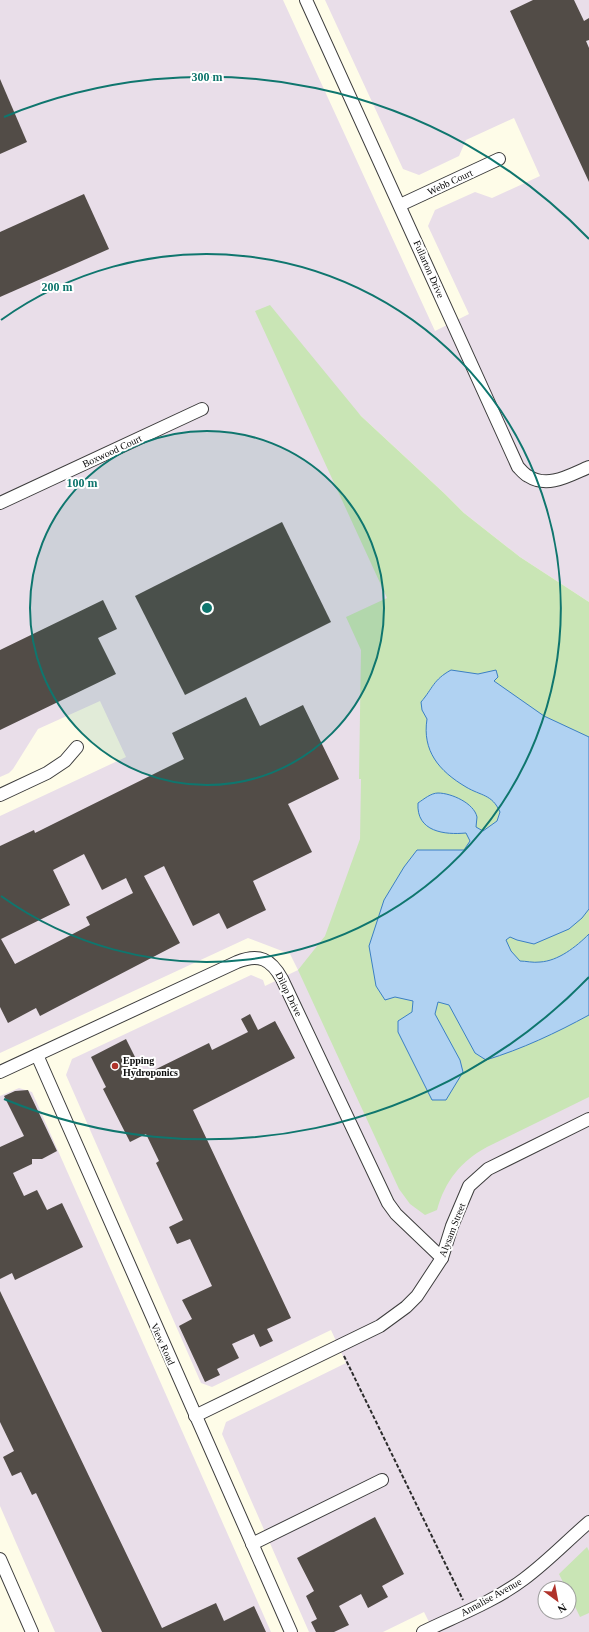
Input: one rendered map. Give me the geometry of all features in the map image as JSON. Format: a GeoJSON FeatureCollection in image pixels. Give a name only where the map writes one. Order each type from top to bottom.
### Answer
{"type":"FeatureCollection","features":[{"type":"Feature","properties":{"kind":"street","name":"Fullarton Drive"},"geometry":{"type":"LineString","coordinates":[[306,0],[518,467],[528,476],[539,480],[554,481],[589,467]]}},
{"type":"Feature","properties":{"kind":"street","name":"Webb Court"},"geometry":{"type":"LineString","coordinates":[[400,205],[499,159]]}},
{"type":"Feature","properties":{"kind":"street","name":"Boxwood Court"},"geometry":{"type":"LineString","coordinates":[[0,503],[202,409]]}},
{"type":"Feature","properties":{"kind":"street"},"geometry":{"type":"LineString","coordinates":[[0,795],[47,772],[65,761],[77,748]]}},
{"type":"Feature","properties":{"kind":"street","name":"Dilop Drive"},"geometry":{"type":"LineString","coordinates":[[0,1072],[237,962],[245,959],[263,959],[276,968],[282,979],[388,1203],[396,1214],[442,1258]]}},
{"type":"Feature","properties":{"kind":"street","name":"View Road"},"geometry":{"type":"LineString","coordinates":[[37,1055],[291,1632]]}},
{"type":"Feature","properties":{"kind":"street","name":"Alysam Street"},"geometry":{"type":"LineString","coordinates":[[195,1416],[380,1326],[406,1307],[417,1296],[442,1258],[452,1226],[469,1186],[488,1168],[589,1119]]}},
{"type":"Feature","properties":{"kind":"street"},"geometry":{"type":"LineString","coordinates":[[252,1544],[382,1480]]}},
{"type":"Feature","properties":{"kind":"street","name":"Annalise Avenue"},"geometry":{"type":"LineString","coordinates":[[423,1632],[497,1596],[523,1580],[548,1560],[589,1522]]}},
{"type":"Feature","properties":{"kind":"street"},"geometry":{"type":"LineString","coordinates":[[0,1560],[32,1632]]}},
{"type":"Feature","properties":{"kind":"path"},"geometry":{"type":"LineString","coordinates":[[340,1346],[468,1610]]}},
{"type":"Feature","properties":{"kind":"shaded area"},"geometry":{"type":"Polygon","coordinates":[[[0,0],[283,0],[435,331],[469,314],[428,226],[435,210],[475,192],[492,198],[540,176],[514,118],[466,140],[459,156],[419,175],[403,169],[325,0],[589,0],[589,602],[520,557],[464,513],[361,416],[255,311],[589,660],[589,1632],[434,1632],[424,1612],[383,1632],[309,1632],[222,1434],[226,1422],[346,1363],[331,1330],[212,1387],[201,1383],[66,1075],[72,1059],[251,975],[263,980],[265,986],[298,970],[290,954],[248,938],[0,1053],[0,816],[126,757],[100,701],[38,729],[9,773],[0,777],[0,0]]]}},
{"type":"Feature","properties":{"kind":"shaded area"},"geometry":{"type":"Polygon","coordinates":[[[19,1088],[32,1092],[271,1632],[55,1632],[0,1506],[0,1096],[19,1088]]]}},
{"type":"Feature","properties":{"kind":"green space"},"geometry":{"type":"Polygon","coordinates":[[[270,305],[361,416],[464,513],[520,557],[589,602],[589,1097],[487,1147],[469,1159],[449,1181],[437,1210],[425,1215],[410,1204],[399,1189],[298,970],[325,936],[360,839],[361,779],[359,779],[361,650],[346,617],[387,598],[255,311],[270,305]]]}},
{"type":"Feature","properties":{"kind":"green space"},"geometry":{"type":"Polygon","coordinates":[[[587,1547],[589,1551],[589,1613],[580,1617],[577,1611],[577,1580],[562,1580],[559,1574],[587,1547]]]}},
{"type":"Feature","properties":{"kind":"water"},"geometry":{"type":"Polygon","coordinates":[[[451,670],[478,674],[496,670],[498,677],[494,681],[544,716],[589,737],[589,909],[582,918],[569,929],[534,944],[510,937],[506,940],[511,951],[520,961],[537,962],[547,961],[560,956],[573,948],[589,934],[589,1015],[539,1040],[486,1060],[475,1053],[449,1005],[438,1002],[435,1014],[460,1060],[463,1072],[446,1100],[432,1100],[398,1032],[398,1021],[412,1012],[413,1001],[395,997],[385,1000],[376,986],[369,946],[384,900],[404,867],[417,850],[464,850],[470,841],[466,833],[441,832],[433,830],[427,826],[419,813],[418,803],[435,793],[443,793],[455,797],[467,803],[471,807],[477,817],[476,827],[483,831],[497,821],[500,812],[497,806],[486,796],[471,790],[456,781],[440,767],[430,750],[427,741],[427,719],[422,710],[421,702],[440,677],[451,670]]]}},
{"type":"Feature","properties":{"kind":"building"},"geometry":{"type":"Polygon","coordinates":[[[533,0],[574,0],[584,21],[589,18],[589,40],[586,41],[589,48],[589,182],[510,11],[533,0]]]}},
{"type":"Feature","properties":{"kind":"building"},"geometry":{"type":"Polygon","coordinates":[[[0,79],[27,142],[0,154],[0,79]]]}},
{"type":"Feature","properties":{"kind":"building"},"geometry":{"type":"Polygon","coordinates":[[[84,194],[109,249],[0,297],[0,232],[84,194]]]}},
{"type":"Feature","properties":{"kind":"building"},"geometry":{"type":"Polygon","coordinates":[[[282,522],[331,622],[185,695],[135,596],[282,522]]]}},
{"type":"Feature","properties":{"kind":"building"},"geometry":{"type":"Polygon","coordinates":[[[103,600],[117,629],[98,638],[116,674],[0,730],[0,650],[103,600]]]}},
{"type":"Feature","properties":{"kind":"building"},"geometry":{"type":"Polygon","coordinates":[[[246,697],[260,726],[303,705],[339,779],[288,804],[312,852],[253,881],[266,910],[227,929],[219,913],[193,926],[164,866],[144,876],[180,943],[40,1016],[36,1008],[8,1023],[0,1007],[0,846],[34,830],[35,833],[184,759],[172,733],[246,697]],[[84,854],[53,870],[70,905],[1,939],[15,964],[90,925],[86,917],[133,893],[126,878],[102,890],[84,854]]]}},
{"type":"Feature","properties":{"kind":"building"},"geometry":{"type":"Polygon","coordinates":[[[250,1014],[258,1030],[275,1021],[295,1058],[193,1110],[291,1318],[267,1329],[273,1341],[260,1347],[254,1334],[232,1344],[239,1358],[217,1369],[220,1375],[205,1382],[179,1326],[192,1319],[182,1300],[212,1286],[190,1239],[177,1244],[169,1227],[183,1220],[156,1163],[159,1161],[146,1134],[130,1142],[103,1089],[106,1087],[91,1057],[126,1039],[144,1075],[209,1043],[212,1050],[248,1032],[241,1019],[250,1014]]]}},
{"type":"Feature","properties":{"kind":"building"},"geometry":{"type":"Polygon","coordinates":[[[28,1090],[57,1151],[42,1159],[32,1159],[32,1164],[13,1173],[24,1196],[37,1190],[47,1210],[62,1203],[83,1247],[15,1280],[12,1273],[0,1279],[0,1147],[24,1136],[4,1096],[15,1091],[28,1090]]]}},
{"type":"Feature","properties":{"kind":"building"},"geometry":{"type":"Polygon","coordinates":[[[0,1291],[162,1628],[216,1603],[224,1621],[254,1606],[266,1632],[102,1632],[36,1493],[32,1495],[21,1472],[12,1476],[3,1457],[14,1451],[0,1422],[0,1291]]]}},
{"type":"Feature","properties":{"kind":"building"},"geometry":{"type":"Polygon","coordinates":[[[375,1517],[404,1574],[382,1586],[388,1597],[368,1608],[361,1594],[339,1606],[349,1625],[334,1632],[316,1632],[311,1622],[317,1619],[306,1596],[314,1591],[297,1558],[375,1517]]]}},
{"type":"Feature","properties":{"kind":"place","name":"Epping Hydroponics"},"geometry":{"type":"Point","coordinates":[115,1066]}}]}
